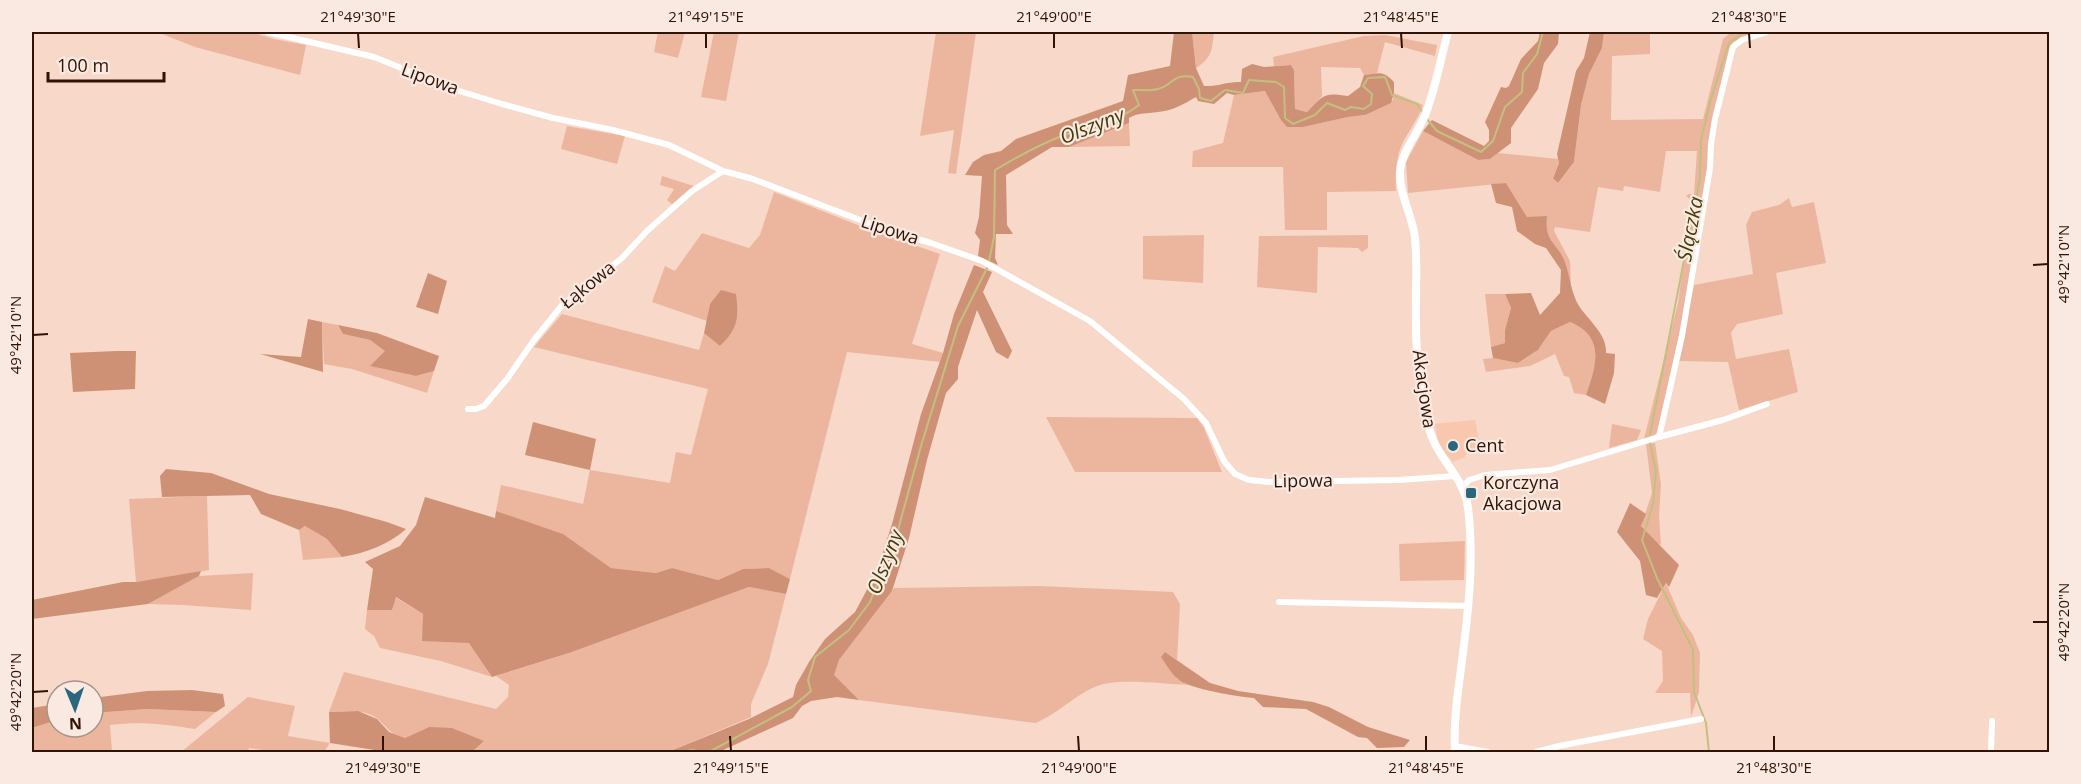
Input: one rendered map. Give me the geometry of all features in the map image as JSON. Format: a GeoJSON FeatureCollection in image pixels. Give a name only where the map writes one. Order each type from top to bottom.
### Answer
{"type":"FeatureCollection","features":[{"type":"Feature","properties":{"kind":"street","name":"Lipowa"},"geometry":{"type":"LineString","coordinates":[[267,32],[374,57],[456,90],[502,104],[669,145],[723,171],[753,179],[884,229],[982,261],[1089,321],[1184,399],[1206,423],[1224,461],[1234,474],[1249,480],[1269,482],[1388,480],[1455,476]]}},
{"type":"Feature","properties":{"kind":"street","name":"Akacjowa"},"geometry":{"type":"LineString","coordinates":[[1448,32],[1428,109],[1403,159],[1400,172],[1415,240],[1417,344],[1427,420],[1431,438],[1462,487],[1468,507],[1471,542],[1468,606],[1456,707],[1455,750],[1488,753]]}},
{"type":"Feature","properties":{"kind":"street"},"geometry":{"type":"LineString","coordinates":[[1659,437],[1682,336],[1710,168],[1710,144],[1727,66],[1733,47],[1742,40],[1767,32]]}},
{"type":"Feature","properties":{"kind":"street","name":"Łąkowa"},"geometry":{"type":"LineString","coordinates":[[468,409],[476,410],[484,406],[563,304],[622,258],[647,231],[692,191],[723,171]]}},
{"type":"Feature","properties":{"kind":"street"},"geometry":{"type":"LineString","coordinates":[[1462,487],[1469,480],[1477,477],[1550,470],[1723,420],[1767,404]]}},
{"type":"Feature","properties":{"kind":"street"},"geometry":{"type":"LineString","coordinates":[[1280,602],[1468,606]]}},
{"type":"Feature","properties":{"kind":"street"},"geometry":{"type":"LineString","coordinates":[[1536,753],[1570,744],[1701,719]]}},
{"type":"Feature","properties":{"kind":"street"},"geometry":{"type":"LineString","coordinates":[[1991,753],[1992,721]]}},
{"type":"Feature","properties":{"kind":"shaded area"},"geometry":{"type":"Polygon","coordinates":[[[157,32],[251,32],[306,45],[300,75],[195,47],[157,32]]]}},
{"type":"Feature","properties":{"kind":"shaded area"},"geometry":{"type":"Polygon","coordinates":[[[658,32],[685,32],[678,58],[654,52],[658,32]]]}},
{"type":"Feature","properties":{"kind":"shaded area"},"geometry":{"type":"Polygon","coordinates":[[[714,32],[739,32],[726,101],[701,97],[714,32]]]}},
{"type":"Feature","properties":{"kind":"shaded area"},"geometry":{"type":"Polygon","coordinates":[[[936,32],[976,32],[956,174],[948,173],[954,130],[920,136],[936,32]]]}},
{"type":"Feature","properties":{"kind":"shaded area"},"geometry":{"type":"Polygon","coordinates":[[[1174,32],[1192,32],[1196,68],[1204,86],[1241,82],[1242,69],[1252,64],[1264,67],[1291,65],[1294,70],[1295,109],[1307,112],[1325,96],[1334,94],[1348,96],[1360,87],[1364,75],[1377,73],[1384,74],[1394,82],[1391,103],[1365,115],[1303,127],[1287,127],[1265,91],[1234,95],[1227,93],[1214,104],[1198,101],[1196,97],[1168,110],[1133,116],[1129,118],[1129,123],[1069,147],[1052,147],[1006,175],[1007,225],[1013,234],[996,234],[995,258],[998,265],[978,256],[980,240],[975,233],[979,217],[982,176],[965,175],[973,162],[984,155],[1001,151],[1016,139],[1123,101],[1128,75],[1170,66],[1174,32]]]}},
{"type":"Feature","properties":{"kind":"shaded area"},"geometry":{"type":"Polygon","coordinates":[[[1192,32],[1214,32],[1210,53],[1205,61],[1196,68],[1192,32]]]}},
{"type":"Feature","properties":{"kind":"shaded area"},"geometry":{"type":"Polygon","coordinates":[[[1540,32],[1559,32],[1558,44],[1544,63],[1538,89],[1511,128],[1511,143],[1490,159],[1478,160],[1423,131],[1432,120],[1484,146],[1489,141],[1489,130],[1485,122],[1501,87],[1509,86],[1521,59],[1538,41],[1540,32]]]}},
{"type":"Feature","properties":{"kind":"shaded area"},"geometry":{"type":"Polygon","coordinates":[[[1590,32],[1604,32],[1602,48],[1589,74],[1581,105],[1574,162],[1558,183],[1553,178],[1559,163],[1557,154],[1576,71],[1584,58],[1590,32]]]}},
{"type":"Feature","properties":{"kind":"shaded area"},"geometry":{"type":"Polygon","coordinates":[[[1604,32],[1650,32],[1650,54],[1612,56],[1611,120],[1703,119],[1723,39],[1731,32],[1758,32],[1733,42],[1729,50],[1711,126],[1708,167],[1683,316],[1658,432],[1644,439],[1678,303],[1691,208],[1691,200],[1686,196],[1694,194],[1697,151],[1666,151],[1660,192],[1624,186],[1623,191],[1598,187],[1590,232],[1555,227],[1554,231],[1570,261],[1571,286],[1564,260],[1550,242],[1546,228],[1527,217],[1506,183],[1408,193],[1406,162],[1423,131],[1478,160],[1490,159],[1498,153],[1558,159],[1559,163],[1553,177],[1558,183],[1574,162],[1581,105],[1589,74],[1602,48],[1604,32]]]}},
{"type":"Feature","properties":{"kind":"shaded area"},"geometry":{"type":"Polygon","coordinates":[[[1385,35],[1437,45],[1435,56],[1385,42],[1377,73],[1364,75],[1360,68],[1321,67],[1322,96],[1307,112],[1295,109],[1294,70],[1291,65],[1274,66],[1273,57],[1364,36],[1385,35]]]}},
{"type":"Feature","properties":{"kind":"shaded area"},"geometry":{"type":"Polygon","coordinates":[[[1265,91],[1288,127],[1303,127],[1365,115],[1393,100],[1394,93],[1423,105],[1400,148],[1396,169],[1396,191],[1327,192],[1327,230],[1285,230],[1283,167],[1192,167],[1193,151],[1223,143],[1234,95],[1265,91]]]}},
{"type":"Feature","properties":{"kind":"shaded area"},"geometry":{"type":"Polygon","coordinates":[[[1129,123],[1130,146],[1069,147],[1129,123]]]}},
{"type":"Feature","properties":{"kind":"shaded area"},"geometry":{"type":"Polygon","coordinates":[[[567,126],[625,136],[617,164],[561,149],[567,126]]]}},
{"type":"Feature","properties":{"kind":"shaded area"},"geometry":{"type":"Polygon","coordinates":[[[662,176],[694,186],[672,204],[667,200],[674,189],[660,185],[662,176]]]}},
{"type":"Feature","properties":{"kind":"shaded area"},"geometry":{"type":"Polygon","coordinates":[[[1506,183],[1527,217],[1547,216],[1547,232],[1565,262],[1576,301],[1601,334],[1606,353],[1615,354],[1614,373],[1605,404],[1586,395],[1595,363],[1594,344],[1581,328],[1570,322],[1551,331],[1538,350],[1518,363],[1493,358],[1491,347],[1505,343],[1505,330],[1511,308],[1505,294],[1531,293],[1540,315],[1560,293],[1561,270],[1546,248],[1535,244],[1517,231],[1512,207],[1496,203],[1491,184],[1506,183]]]}},
{"type":"Feature","properties":{"kind":"shaded area"},"geometry":{"type":"Polygon","coordinates":[[[774,192],[873,231],[940,254],[912,344],[943,353],[940,362],[847,352],[790,579],[769,568],[743,569],[718,580],[672,568],[656,573],[611,568],[562,534],[496,511],[501,485],[583,504],[590,470],[670,483],[676,452],[691,455],[708,389],[534,347],[562,314],[699,350],[704,333],[721,346],[710,304],[707,321],[652,302],[665,266],[675,271],[702,233],[749,248],[760,235],[774,192]]]}},
{"type":"Feature","properties":{"kind":"shaded area"},"geometry":{"type":"Polygon","coordinates":[[[1789,198],[1792,207],[1814,202],[1826,263],[1776,273],[1783,314],[1737,324],[1731,333],[1736,359],[1789,349],[1798,392],[1739,410],[1728,362],[1678,361],[1694,285],[1753,274],[1746,225],[1752,212],[1779,205],[1789,198]]]}},
{"type":"Feature","properties":{"kind":"shaded area"},"geometry":{"type":"Polygon","coordinates":[[[1204,235],[1203,283],[1143,279],[1143,236],[1204,235]]]}},
{"type":"Feature","properties":{"kind":"shaded area"},"geometry":{"type":"Polygon","coordinates":[[[1368,235],[1368,248],[1362,252],[1358,248],[1318,247],[1317,293],[1257,287],[1259,236],[1368,235]]]}},
{"type":"Feature","properties":{"kind":"shaded area"},"geometry":{"type":"Polygon","coordinates":[[[974,265],[992,272],[983,292],[1012,351],[1008,359],[996,352],[977,310],[958,367],[958,379],[946,393],[927,460],[909,538],[892,591],[839,660],[834,675],[859,700],[837,697],[811,701],[802,706],[793,718],[719,752],[668,752],[749,719],[793,697],[796,685],[825,639],[855,612],[876,573],[892,524],[921,414],[954,314],[974,265]]]}},
{"type":"Feature","properties":{"kind":"shaded area"},"geometry":{"type":"Polygon","coordinates":[[[428,273],[447,281],[438,314],[416,307],[428,273]]]}},
{"type":"Feature","properties":{"kind":"shaded area"},"geometry":{"type":"Polygon","coordinates":[[[721,290],[736,294],[737,310],[734,328],[720,346],[704,333],[710,304],[721,290]]]}},
{"type":"Feature","properties":{"kind":"shaded area"},"geometry":{"type":"Polygon","coordinates":[[[1485,294],[1505,294],[1511,308],[1505,330],[1505,343],[1491,347],[1485,294]]]}},
{"type":"Feature","properties":{"kind":"shaded area"},"geometry":{"type":"Polygon","coordinates":[[[308,319],[322,322],[323,372],[260,354],[301,357],[308,319]]]}},
{"type":"Feature","properties":{"kind":"shaded area"},"geometry":{"type":"Polygon","coordinates":[[[322,322],[338,325],[343,334],[370,340],[386,351],[371,366],[416,376],[434,371],[427,393],[352,369],[324,364],[322,322]]]}},
{"type":"Feature","properties":{"kind":"shaded area"},"geometry":{"type":"Polygon","coordinates":[[[1570,322],[1581,328],[1594,344],[1595,363],[1586,395],[1574,393],[1569,377],[1564,376],[1555,354],[1530,366],[1486,372],[1483,359],[1493,358],[1518,363],[1538,350],[1551,331],[1570,322]]]}},
{"type":"Feature","properties":{"kind":"shaded area"},"geometry":{"type":"Polygon","coordinates":[[[338,325],[377,333],[439,356],[434,371],[416,376],[370,366],[385,351],[370,340],[343,334],[338,325]]]}},
{"type":"Feature","properties":{"kind":"shaded area"},"geometry":{"type":"Polygon","coordinates":[[[136,351],[135,389],[73,392],[70,353],[136,351]]]}},
{"type":"Feature","properties":{"kind":"shaded area"},"geometry":{"type":"Polygon","coordinates":[[[1046,417],[1197,418],[1204,428],[1222,472],[1075,472],[1046,417]]]}},
{"type":"Feature","properties":{"kind":"shaded area"},"geometry":{"type":"Polygon","coordinates":[[[1475,420],[1480,447],[1467,451],[1465,457],[1453,462],[1439,446],[1435,424],[1475,420]]]}},
{"type":"Feature","properties":{"kind":"shaded area"},"geometry":{"type":"Polygon","coordinates":[[[533,422],[596,439],[590,470],[525,455],[533,422]]]}},
{"type":"Feature","properties":{"kind":"shaded area"},"geometry":{"type":"Polygon","coordinates":[[[1612,424],[1641,430],[1637,440],[1609,448],[1612,424]]]}},
{"type":"Feature","properties":{"kind":"shaded area"},"geometry":{"type":"Polygon","coordinates":[[[1655,443],[1661,485],[1659,515],[1661,545],[1654,542],[1641,526],[1652,493],[1646,444],[1655,443]]]}},
{"type":"Feature","properties":{"kind":"shaded area"},"geometry":{"type":"Polygon","coordinates":[[[166,469],[211,473],[269,494],[340,509],[406,529],[392,540],[376,548],[342,557],[327,539],[305,526],[299,530],[261,514],[250,495],[162,497],[160,476],[166,469]]]}},
{"type":"Feature","properties":{"kind":"shaded area"},"geometry":{"type":"Polygon","coordinates":[[[207,496],[209,570],[136,582],[129,499],[207,496]]]}},
{"type":"Feature","properties":{"kind":"shaded area"},"geometry":{"type":"Polygon","coordinates":[[[425,497],[495,518],[496,511],[563,534],[611,568],[656,573],[672,568],[718,580],[743,569],[769,568],[790,579],[786,594],[749,587],[572,652],[492,677],[469,643],[422,641],[423,614],[396,597],[392,610],[367,610],[373,569],[365,562],[400,546],[416,525],[425,497]]]}},
{"type":"Feature","properties":{"kind":"shaded area"},"geometry":{"type":"Polygon","coordinates":[[[1630,503],[1646,514],[1641,526],[1679,565],[1669,587],[1666,583],[1657,598],[1646,595],[1640,561],[1617,532],[1630,503]]]}},
{"type":"Feature","properties":{"kind":"shaded area"},"geometry":{"type":"Polygon","coordinates":[[[305,526],[327,539],[342,557],[303,560],[299,530],[305,526]]]}},
{"type":"Feature","properties":{"kind":"shaded area"},"geometry":{"type":"Polygon","coordinates":[[[1465,541],[1464,580],[1400,581],[1399,544],[1465,541]]]}},
{"type":"Feature","properties":{"kind":"shaded area"},"geometry":{"type":"Polygon","coordinates":[[[201,571],[199,576],[148,604],[32,619],[32,600],[123,582],[136,582],[201,571]]]}},
{"type":"Feature","properties":{"kind":"shaded area"},"geometry":{"type":"Polygon","coordinates":[[[253,573],[251,610],[148,604],[199,576],[253,573]]]}},
{"type":"Feature","properties":{"kind":"shaded area"},"geometry":{"type":"Polygon","coordinates":[[[1666,583],[1700,653],[1699,692],[1691,717],[1690,693],[1655,693],[1663,681],[1662,651],[1643,639],[1648,619],[1666,583]]]}},
{"type":"Feature","properties":{"kind":"shaded area"},"geometry":{"type":"Polygon","coordinates":[[[1040,586],[1173,592],[1180,604],[1177,660],[1165,652],[1177,679],[1189,685],[1134,682],[1104,684],[1086,691],[1035,723],[859,700],[833,675],[839,660],[894,588],[1040,586]]]}},
{"type":"Feature","properties":{"kind":"shaded area"},"geometry":{"type":"Polygon","coordinates":[[[749,587],[786,594],[768,664],[751,704],[751,717],[668,752],[472,752],[484,741],[429,727],[405,738],[392,733],[379,720],[368,714],[329,712],[344,672],[496,709],[508,697],[509,685],[496,676],[572,652],[749,587]]]}},
{"type":"Feature","properties":{"kind":"shaded area"},"geometry":{"type":"Polygon","coordinates":[[[395,597],[469,642],[492,677],[441,661],[380,648],[374,636],[365,629],[367,610],[392,610],[395,597]]]}},
{"type":"Feature","properties":{"kind":"shaded area"},"geometry":{"type":"Polygon","coordinates":[[[1165,652],[1210,683],[1238,691],[1313,702],[1329,707],[1368,727],[1410,740],[1404,747],[1377,748],[1367,738],[1358,737],[1306,709],[1263,707],[1254,698],[1204,689],[1185,683],[1174,675],[1161,657],[1165,652]]]}},
{"type":"Feature","properties":{"kind":"shaded area"},"geometry":{"type":"Polygon","coordinates":[[[192,690],[223,694],[225,706],[216,712],[148,709],[105,712],[105,696],[147,691],[192,690]]]}},
{"type":"Feature","properties":{"kind":"shaded area"},"geometry":{"type":"Polygon","coordinates":[[[248,697],[295,706],[288,736],[330,743],[324,752],[276,752],[249,748],[248,752],[181,752],[248,697]]]}},
{"type":"Feature","properties":{"kind":"shaded area"},"geometry":{"type":"Polygon","coordinates":[[[45,706],[45,724],[32,728],[32,708],[45,706]]]}},
{"type":"Feature","properties":{"kind":"shaded area"},"geometry":{"type":"Polygon","coordinates":[[[148,709],[216,712],[195,729],[132,723],[110,725],[112,752],[32,752],[32,728],[45,724],[45,739],[105,739],[105,712],[148,709]]]}},
{"type":"Feature","properties":{"kind":"shaded area"},"geometry":{"type":"Polygon","coordinates":[[[358,711],[377,719],[389,732],[405,738],[429,727],[452,728],[484,741],[472,752],[387,752],[330,743],[329,712],[358,711]]]}},
{"type":"Feature","properties":{"kind":"waterway","name":"Olszyny"},"geometry":{"type":"LineString","coordinates":[[1426,118],[1437,131],[1481,152],[1493,141],[1505,107],[1522,92],[1523,73],[1537,54],[1543,32]]}},
{"type":"Feature","properties":{"kind":"waterway","name":"Ślączka"},"geometry":{"type":"LineString","coordinates":[[1650,435],[1700,178],[1701,140],[1729,43],[1744,32]]}},
{"type":"Feature","properties":{"kind":"waterway","name":"Olszyny"},"geometry":{"type":"LineString","coordinates":[[989,261],[994,237],[995,170],[1053,140],[1112,120],[1131,111],[1139,105],[1133,90],[1158,89],[1177,78],[1186,76],[1193,77],[1199,89],[1200,98],[1211,101],[1225,90],[1243,93],[1249,80],[1276,82],[1284,87],[1285,118],[1293,124],[1315,115],[1327,103],[1345,110],[1351,107],[1364,109],[1371,104],[1372,94],[1363,86],[1368,78],[1385,77],[1392,95],[1417,104],[1423,113]]}},
{"type":"Feature","properties":{"kind":"waterway","name":"Olszyny"},"geometry":{"type":"LineString","coordinates":[[709,752],[792,707],[811,691],[808,680],[815,657],[849,630],[870,602],[898,530],[958,326],[987,268]]}},
{"type":"Feature","properties":{"kind":"waterway","name":"Ślączka"},"geometry":{"type":"LineString","coordinates":[[1650,443],[1656,471],[1653,504],[1642,540],[1657,578],[1693,650],[1694,692],[1706,723],[1709,752]]}},
{"type":"Feature","properties":{"kind":"waterway","name":"Olszyny"},"geometry":{"type":"LineString","coordinates":[[686,752],[691,750],[706,752]]}},
{"type":"Feature","properties":{"kind":"place","name":"Cent"},"geometry":{"type":"Point","coordinates":[1453,446]}},
{"type":"Feature","properties":{"kind":"place","name":"Korczyna Akacjowa"},"geometry":{"type":"Point","coordinates":[1471,493]}}]}
